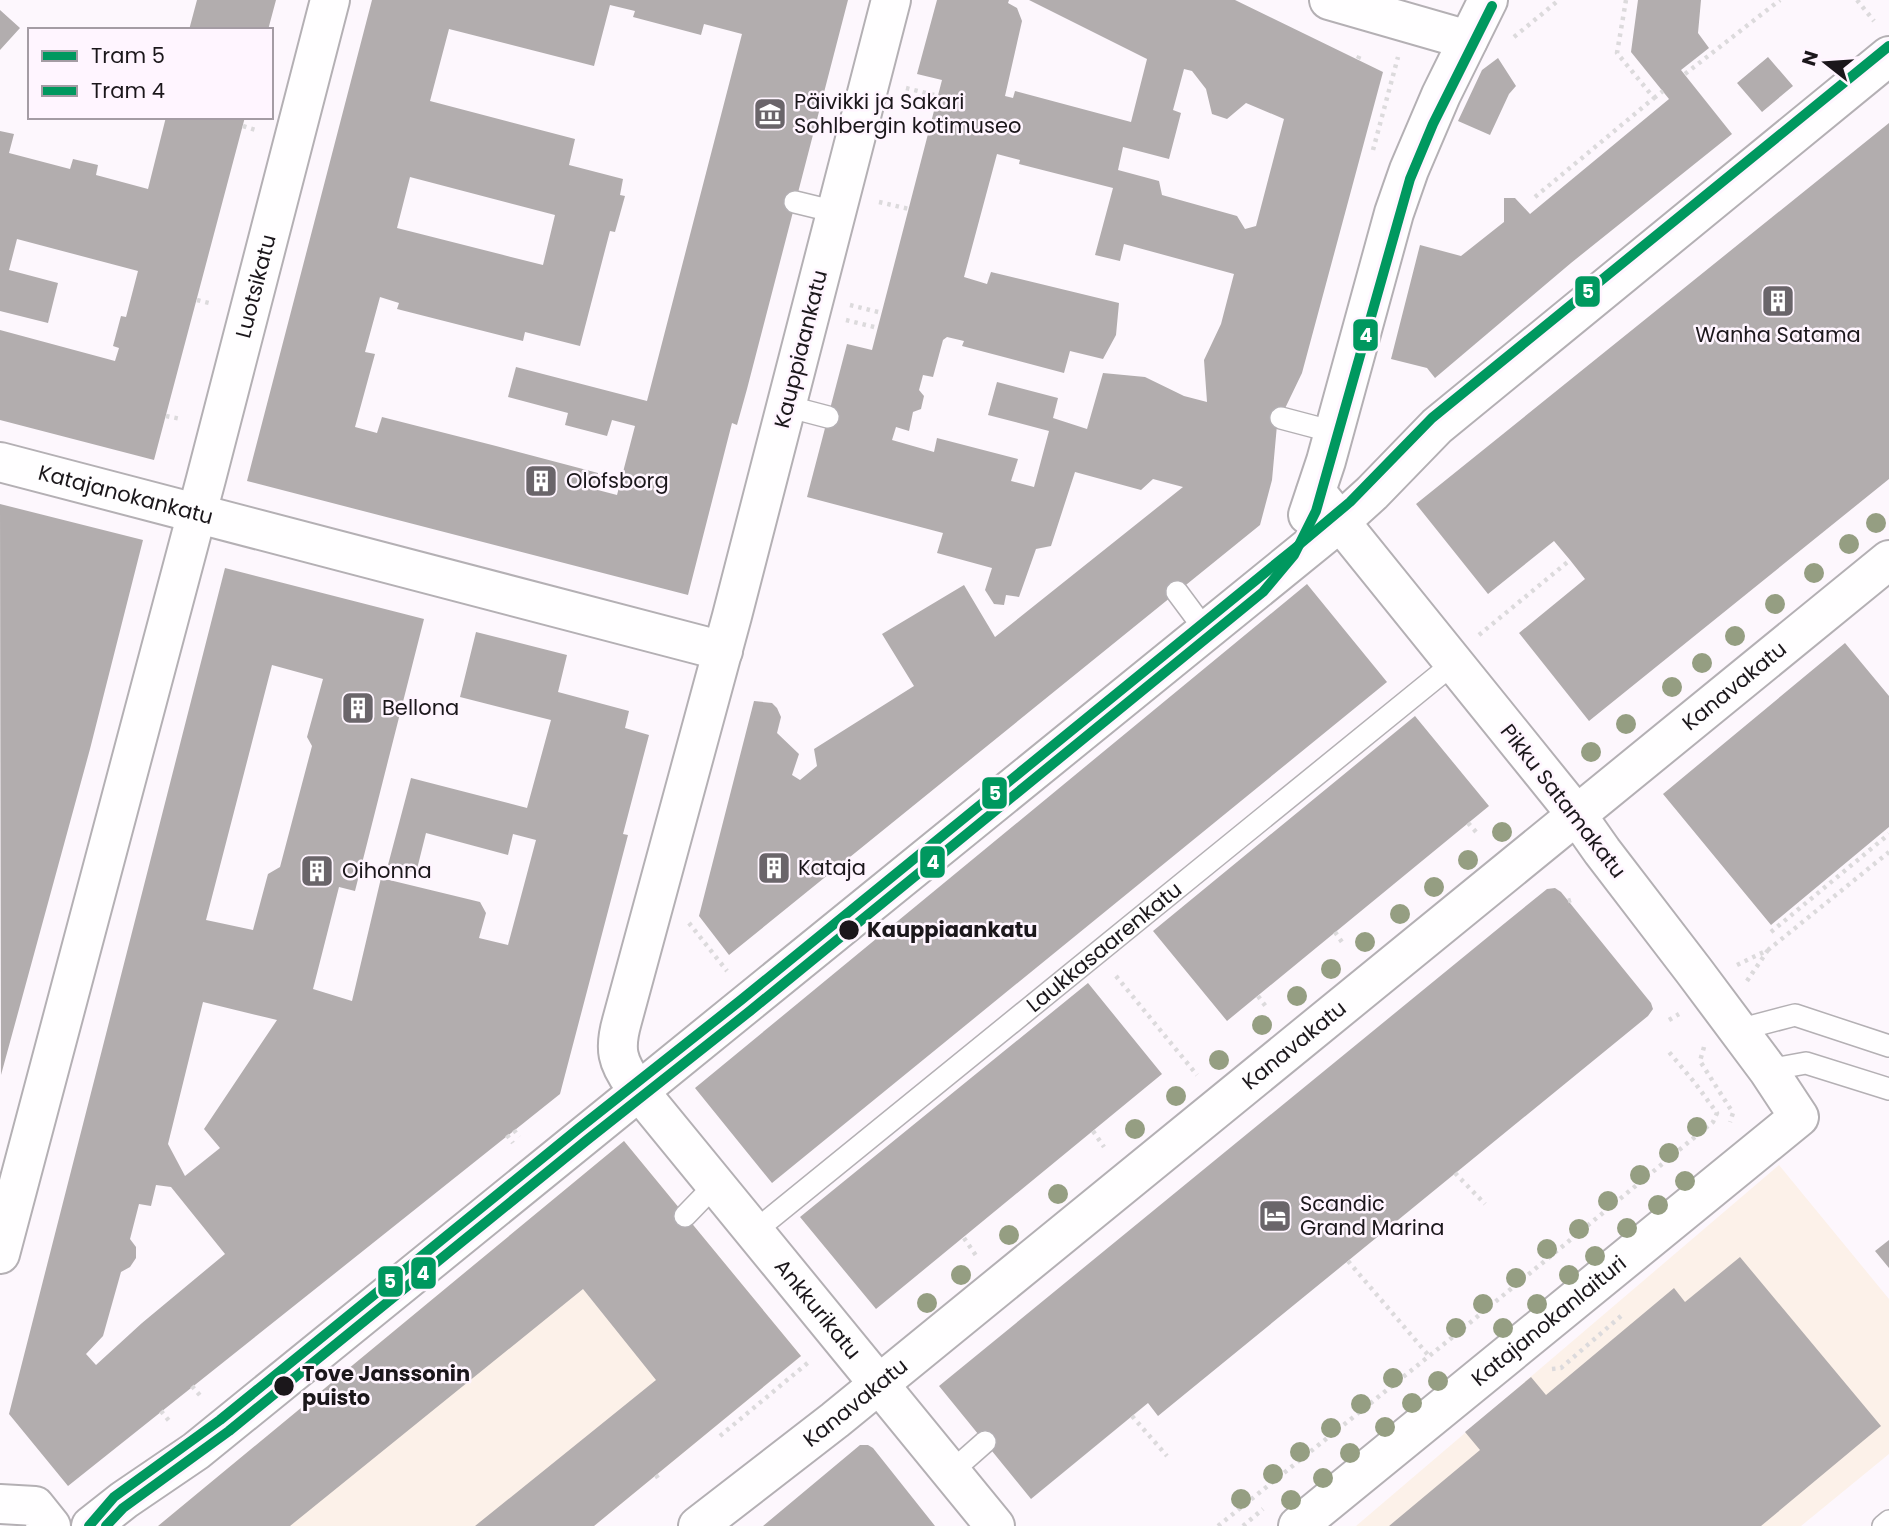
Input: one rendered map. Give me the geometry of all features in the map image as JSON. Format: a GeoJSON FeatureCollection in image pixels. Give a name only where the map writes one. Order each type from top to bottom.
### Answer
{"type":"FeatureCollection","features":[{"type":"Feature","properties":{"kind":"street","name":"Luotsikatu"},"geometry":{"type":"LineString","coordinates":[[0,1254],[197,514],[330,0]]}},
{"type":"Feature","properties":{"kind":"street","name":"Kauppiaankatu"},"geometry":{"type":"LineString","coordinates":[[640,1092],[619,1062],[617,1049],[622,1020],[723,651],[891,0]]}},
{"type":"Feature","properties":{"kind":"street"},"geometry":{"type":"LineString","coordinates":[[1329,0],[1468,40]]}},
{"type":"Feature","properties":{"kind":"street"},"geometry":{"type":"LineString","coordinates":[[1282,569],[1302,533],[1316,492],[1394,213],[1409,170],[1441,94],[1488,0]]}},
{"type":"Feature","properties":{"kind":"street"},"geometry":{"type":"LineString","coordinates":[[1468,40],[1515,0]]}},
{"type":"Feature","properties":{"kind":"street"},"geometry":{"type":"LineString","coordinates":[[92,1526],[124,1500],[196,1451],[1340,522],[1437,426],[1889,57]]}},
{"type":"Feature","properties":{"kind":"street","name":"Katajanokankatu"},"geometry":{"type":"LineString","coordinates":[[0,462],[723,651]]}},
{"type":"Feature","properties":{"kind":"street","name":"Pikku Satamakatu"},"geometry":{"type":"LineString","coordinates":[[1316,492],[1576,814],[1768,1070],[1799,1117]]}},
{"type":"Feature","properties":{"kind":"street","name":"Kanavakatu"},"geometry":{"type":"LineString","coordinates":[[698,1526],[879,1384],[1889,560]]}},
{"type":"Feature","properties":{"kind":"street","name":"Ankkurikatu"},"geometry":{"type":"LineString","coordinates":[[640,1092],[995,1526]]}},
{"type":"Feature","properties":{"kind":"street","name":"Katajanokanlaituri"},"geometry":{"type":"LineString","coordinates":[[1298,1526],[1799,1117]]}},
{"type":"Feature","properties":{"kind":"street"},"geometry":{"type":"LineString","coordinates":[[0,1504],[35,1506],[51,1526]]}},
{"type":"Feature","properties":{"kind":"lane"},"geometry":{"type":"LineString","coordinates":[[795,202],[836,212]]}},
{"type":"Feature","properties":{"kind":"lane"},"geometry":{"type":"LineString","coordinates":[[786,406],[828,417]]}},
{"type":"Feature","properties":{"kind":"lane"},"geometry":{"type":"LineString","coordinates":[[1281,418],[1334,432]]}},
{"type":"Feature","properties":{"kind":"lane"},"geometry":{"type":"LineString","coordinates":[[1177,592],[1206,631]]}},
{"type":"Feature","properties":{"kind":"lane","name":"Laukkasaarenkatu"},"geometry":{"type":"LineString","coordinates":[[755,1231],[1454,663]]}},
{"type":"Feature","properties":{"kind":"lane"},"geometry":{"type":"LineString","coordinates":[[1731,1022],[1795,1015],[1889,1046]]}},
{"type":"Feature","properties":{"kind":"lane"},"geometry":{"type":"LineString","coordinates":[[1768,1070],[1806,1063],[1889,1089]]}},
{"type":"Feature","properties":{"kind":"lane"},"geometry":{"type":"LineString","coordinates":[[685,1216],[716,1184]]}},
{"type":"Feature","properties":{"kind":"lane"},"geometry":{"type":"LineString","coordinates":[[951,1472],[985,1442]]}},
{"type":"Feature","properties":{"kind":"lane"},"geometry":{"type":"LineString","coordinates":[[1883,1526],[1889,1521]]}},
{"type":"Feature","properties":{"kind":"path"},"geometry":{"type":"LineString","coordinates":[[1508,42],[1559,0]]}},
{"type":"Feature","properties":{"kind":"path"},"geometry":{"type":"LineString","coordinates":[[1626,0],[1617,53],[1654,98]]}},
{"type":"Feature","properties":{"kind":"path"},"geometry":{"type":"LineString","coordinates":[[1685,74],[1780,0]]}},
{"type":"Feature","properties":{"kind":"path"},"geometry":{"type":"LineString","coordinates":[[1857,0],[1873,19]]}},
{"type":"Feature","properties":{"kind":"path"},"geometry":{"type":"LineString","coordinates":[[1372,155],[1407,24]]}},
{"type":"Feature","properties":{"kind":"path"},"geometry":{"type":"LineString","coordinates":[[1358,59],[1361,52]]}},
{"type":"Feature","properties":{"kind":"path"},"geometry":{"type":"LineString","coordinates":[[905,88],[938,96]]}},
{"type":"Feature","properties":{"kind":"path"},"geometry":{"type":"LineString","coordinates":[[1535,197],[1662,91]]}},
{"type":"Feature","properties":{"kind":"path"},"geometry":{"type":"LineString","coordinates":[[849,305],[882,313]]}},
{"type":"Feature","properties":{"kind":"path"},"geometry":{"type":"LineString","coordinates":[[845,320],[878,328]]}},
{"type":"Feature","properties":{"kind":"path"},"geometry":{"type":"LineString","coordinates":[[166,416],[181,419]]}},
{"type":"Feature","properties":{"kind":"path"},"geometry":{"type":"LineString","coordinates":[[1479,635],[1570,560]]}},
{"type":"Feature","properties":{"kind":"path"},"geometry":{"type":"LineString","coordinates":[[1468,823],[1477,833]]}},
{"type":"Feature","properties":{"kind":"path"},"geometry":{"type":"LineString","coordinates":[[1772,932],[1796,907],[1889,834]]}},
{"type":"Feature","properties":{"kind":"path"},"geometry":{"type":"LineString","coordinates":[[1733,967],[1768,950],[1889,852]]}},
{"type":"Feature","properties":{"kind":"path"},"geometry":{"type":"LineString","coordinates":[[688,922],[730,974]]}},
{"type":"Feature","properties":{"kind":"path"},"geometry":{"type":"LineString","coordinates":[[1335,932],[1344,945]]}},
{"type":"Feature","properties":{"kind":"path"},"geometry":{"type":"LineString","coordinates":[[1727,1129],[1734,1113],[1700,1061],[1702,1049],[1731,1022],[1768,950]]}},
{"type":"Feature","properties":{"kind":"path"},"geometry":{"type":"LineString","coordinates":[[1097,952],[1221,1104]]}},
{"type":"Feature","properties":{"kind":"path"},"geometry":{"type":"LineString","coordinates":[[1258,996],[1266,1008]]}},
{"type":"Feature","properties":{"kind":"path"},"geometry":{"type":"LineString","coordinates":[[1669,1020],[1679,1014]]}},
{"type":"Feature","properties":{"kind":"path"},"geometry":{"type":"LineString","coordinates":[[1218,1526],[1713,1122],[1717,1113],[1669,1052]]}},
{"type":"Feature","properties":{"kind":"path"},"geometry":{"type":"LineString","coordinates":[[514,1130],[519,1137]]}},
{"type":"Feature","properties":{"kind":"path"},"geometry":{"type":"LineString","coordinates":[[1093,1131],[1104,1147]]}},
{"type":"Feature","properties":{"kind":"path"},"geometry":{"type":"LineString","coordinates":[[507,1135],[513,1143]]}},
{"type":"Feature","properties":{"kind":"path"},"geometry":{"type":"LineString","coordinates":[[1455,1174],[1485,1204]]}},
{"type":"Feature","properties":{"kind":"path"},"geometry":{"type":"LineString","coordinates":[[964,1238],[977,1257]]}},
{"type":"Feature","properties":{"kind":"path"},"geometry":{"type":"LineString","coordinates":[[1348,1261],[1429,1356]]}},
{"type":"Feature","properties":{"kind":"path"},"geometry":{"type":"LineString","coordinates":[[720,1436],[810,1361]]}},
{"type":"Feature","properties":{"kind":"path"},"geometry":{"type":"LineString","coordinates":[[161,1411],[170,1422]]}},
{"type":"Feature","properties":{"kind":"path"},"geometry":{"type":"LineString","coordinates":[[1132,1416],[1167,1456]]}},
{"type":"Feature","properties":{"kind":"path"},"geometry":{"type":"LineString","coordinates":[[656,1475],[660,1481]]}},
{"type":"Feature","properties":{"kind":"path"},"geometry":{"type":"LineString","coordinates":[[1243,1526],[1265,1508]]}},
{"type":"Feature","properties":{"kind":"shaded area"},"geometry":{"type":"Polygon","coordinates":[[[624,1141],[801,1356],[594,1526],[158,1526],[624,1141]]]}},
{"type":"Feature","properties":{"kind":"shaded area"},"geometry":{"type":"Polygon","coordinates":[[[1779,1165],[1889,1299],[1889,1454],[1801,1526],[1356,1526],[1779,1165]]]}},
{"type":"Feature","properties":{"kind":"building"},"geometry":{"type":"Polygon","coordinates":[[[197,0],[276,0],[269,28],[190,28],[197,0]]]}},
{"type":"Feature","properties":{"kind":"building"},"geometry":{"type":"Polygon","coordinates":[[[372,0],[848,0],[747,389],[737,425],[732,423],[688,595],[247,481],[372,0]],[[610,5],[594,66],[449,29],[430,101],[575,139],[569,165],[623,179],[620,195],[625,196],[615,232],[610,231],[580,346],[525,332],[523,341],[397,309],[399,303],[380,297],[365,352],[375,354],[355,427],[377,433],[382,417],[496,446],[598,473],[594,489],[617,495],[635,426],[612,420],[607,436],[565,425],[568,413],[508,397],[516,367],[647,401],[742,34],[704,24],[701,35],[633,17],[635,11],[610,5]],[[410,177],[397,228],[543,265],[555,215],[410,177]]]}},
{"type":"Feature","properties":{"kind":"building"},"geometry":{"type":"Polygon","coordinates":[[[937,0],[1009,0],[1008,3],[1017,8],[1022,21],[1005,96],[1013,98],[1015,91],[1131,122],[1147,59],[1029,0],[1235,0],[1383,72],[1302,373],[1277,425],[1272,480],[1260,525],[729,955],[699,916],[754,701],[772,703],[777,708],[781,717],[777,733],[799,754],[792,775],[800,780],[817,766],[814,749],[914,686],[882,634],[964,585],[995,637],[1183,487],[1153,479],[1141,490],[1075,472],[1051,546],[1036,549],[1019,597],[1006,595],[1004,605],[994,604],[985,590],[992,568],[937,553],[943,533],[807,497],[847,344],[872,350],[942,80],[917,74],[937,0]],[[1184,69],[1173,110],[1181,113],[1169,159],[1123,147],[1118,170],[1159,181],[1162,195],[1237,216],[1245,229],[1256,226],[1284,119],[1246,103],[1227,119],[1212,114],[1206,89],[1192,71],[1184,69]],[[997,154],[964,277],[987,284],[991,272],[1119,303],[1116,335],[1103,359],[1070,351],[1064,373],[962,346],[964,341],[947,337],[943,340],[933,377],[923,375],[919,390],[924,396],[921,409],[913,412],[909,431],[896,427],[892,440],[934,452],[937,438],[1018,459],[1011,481],[1034,487],[1049,431],[988,415],[997,382],[1058,398],[1053,418],[1087,429],[1103,373],[1145,377],[1184,396],[1207,402],[1204,360],[1221,324],[1234,274],[1124,244],[1120,261],[1095,255],[1113,188],[1019,164],[1020,160],[997,154]]]}},
{"type":"Feature","properties":{"kind":"building"},"geometry":{"type":"Polygon","coordinates":[[[1638,0],[1701,0],[1698,33],[1709,48],[1681,70],[1732,134],[1571,263],[1435,378],[1427,368],[1391,359],[1420,245],[1461,256],[1504,222],[1504,198],[1515,198],[1530,214],[1669,99],[1631,52],[1638,0]]]}},
{"type":"Feature","properties":{"kind":"building"},"geometry":{"type":"Polygon","coordinates":[[[0,10],[20,28],[0,50],[0,10]]]}},
{"type":"Feature","properties":{"kind":"building"},"geometry":{"type":"Polygon","coordinates":[[[1768,57],[1793,86],[1762,112],[1737,83],[1768,57]]]}},
{"type":"Feature","properties":{"kind":"building"},"geometry":{"type":"Polygon","coordinates":[[[1498,58],[1516,86],[1509,94],[1490,135],[1458,121],[1482,70],[1498,58]]]}},
{"type":"Feature","properties":{"kind":"building"},"geometry":{"type":"Polygon","coordinates":[[[166,119],[244,119],[154,460],[0,420],[0,330],[115,361],[119,348],[113,346],[121,316],[126,317],[138,271],[17,239],[9,270],[58,283],[48,323],[0,311],[0,131],[14,134],[9,153],[70,169],[73,159],[98,165],[96,175],[148,189],[166,119]]]}},
{"type":"Feature","properties":{"kind":"building","name":"Wanha Satama"},"geometry":{"type":"Polygon","coordinates":[[[1889,123],[1889,479],[1589,721],[1519,633],[1585,579],[1570,560],[1554,541],[1488,594],[1416,504],[1889,123]]]}},
{"type":"Feature","properties":{"kind":"building"},"geometry":{"type":"Polygon","coordinates":[[[0,504],[143,540],[90,749],[1,1075],[0,504]]]}},
{"type":"Feature","properties":{"kind":"building"},"geometry":{"type":"Polygon","coordinates":[[[225,568],[424,619],[355,891],[339,887],[313,989],[352,1001],[381,878],[480,902],[486,913],[479,938],[508,945],[536,840],[513,834],[508,855],[426,833],[416,873],[388,865],[411,778],[527,808],[551,720],[460,697],[476,632],[567,655],[558,692],[629,711],[625,728],[649,735],[623,834],[628,835],[560,1094],[68,1486],[9,1414],[225,568]],[[272,665],[206,920],[253,930],[268,874],[280,867],[312,746],[307,737],[323,679],[272,665]],[[203,1002],[168,1144],[185,1176],[220,1148],[204,1129],[277,1020],[203,1002]],[[156,1185],[151,1206],[139,1204],[130,1239],[136,1247],[136,1258],[130,1267],[121,1272],[103,1336],[86,1354],[96,1365],[225,1254],[171,1187],[156,1185]]]}},
{"type":"Feature","properties":{"kind":"building"},"geometry":{"type":"Polygon","coordinates":[[[1307,584],[1387,682],[772,1183],[695,1088],[1307,584]]]}},
{"type":"Feature","properties":{"kind":"building"},"geometry":{"type":"Polygon","coordinates":[[[1845,643],[1889,696],[1889,827],[1771,925],[1663,794],[1845,643]]]}},
{"type":"Feature","properties":{"kind":"building"},"geometry":{"type":"Polygon","coordinates":[[[1415,716],[1489,806],[1227,1021],[1153,931],[1415,716]]]}},
{"type":"Feature","properties":{"kind":"building","name":"Scandic Grand Marina"},"geometry":{"type":"Polygon","coordinates":[[[1555,888],[1651,1003],[1653,1009],[1648,1016],[1158,1416],[1148,1403],[1031,1499],[939,1386],[1547,889],[1555,888]]]}},
{"type":"Feature","properties":{"kind":"building"},"geometry":{"type":"Polygon","coordinates":[[[1088,983],[1162,1074],[876,1309],[800,1217],[1088,983]]]}},
{"type":"Feature","properties":{"kind":"building"},"geometry":{"type":"Polygon","coordinates":[[[624,1141],[801,1356],[594,1526],[475,1526],[656,1380],[583,1289],[290,1526],[158,1526],[624,1141]]]}},
{"type":"Feature","properties":{"kind":"building"},"geometry":{"type":"Polygon","coordinates":[[[1889,1240],[1889,1268],[1875,1251],[1889,1240]]]}},
{"type":"Feature","properties":{"kind":"building"},"geometry":{"type":"Polygon","coordinates":[[[1740,1257],[1881,1426],[1761,1526],[1389,1526],[1480,1450],[1465,1432],[1531,1377],[1546,1395],[1674,1288],[1685,1302],[1740,1257]]]}},
{"type":"Feature","properties":{"kind":"building"},"geometry":{"type":"Polygon","coordinates":[[[860,1445],[873,1448],[935,1526],[763,1526],[860,1445]]]}},
{"type":"Feature","properties":{"kind":"tram line","name":"4"},"geometry":{"type":"LineString","coordinates":[[106,1526],[123,1508],[229,1431],[750,1011],[1263,592],[1294,555],[1316,511],[1410,179],[1433,124],[1492,6]]}},
{"type":"Feature","properties":{"kind":"tram line","name":"5"},"geometry":{"type":"LineString","coordinates":[[89,1526],[114,1497],[220,1420],[1294,549],[1350,502],[1432,418],[1889,46]]}},
{"type":"Feature","properties":{"kind":"place","name":"Päivikki ja Sakari Sohlbergin kotimuseo"},"geometry":{"type":"Point","coordinates":[770,114]}},
{"type":"Feature","properties":{"kind":"place","name":"Wanha Satama"},"geometry":{"type":"Point","coordinates":[1778,301]}},
{"type":"Feature","properties":{"kind":"place","name":"Olofsborg"},"geometry":{"type":"Point","coordinates":[541,481]}},
{"type":"Feature","properties":{"kind":"place","name":"Bellona"},"geometry":{"type":"Point","coordinates":[358,708]}},
{"type":"Feature","properties":{"kind":"place","name":"Kataja"},"geometry":{"type":"Point","coordinates":[774,868]}},
{"type":"Feature","properties":{"kind":"place","name":"Oihonna"},"geometry":{"type":"Point","coordinates":[317,871]}},
{"type":"Feature","properties":{"kind":"place","name":"Kauppiaankatu"},"geometry":{"type":"Point","coordinates":[849,930]}},
{"type":"Feature","properties":{"kind":"place","name":"Scandic Grand Marina"},"geometry":{"type":"Point","coordinates":[1275,1216]}},
{"type":"Feature","properties":{"kind":"place","name":"Tove Janssonin puisto"},"geometry":{"type":"Point","coordinates":[284,1386]}}]}
